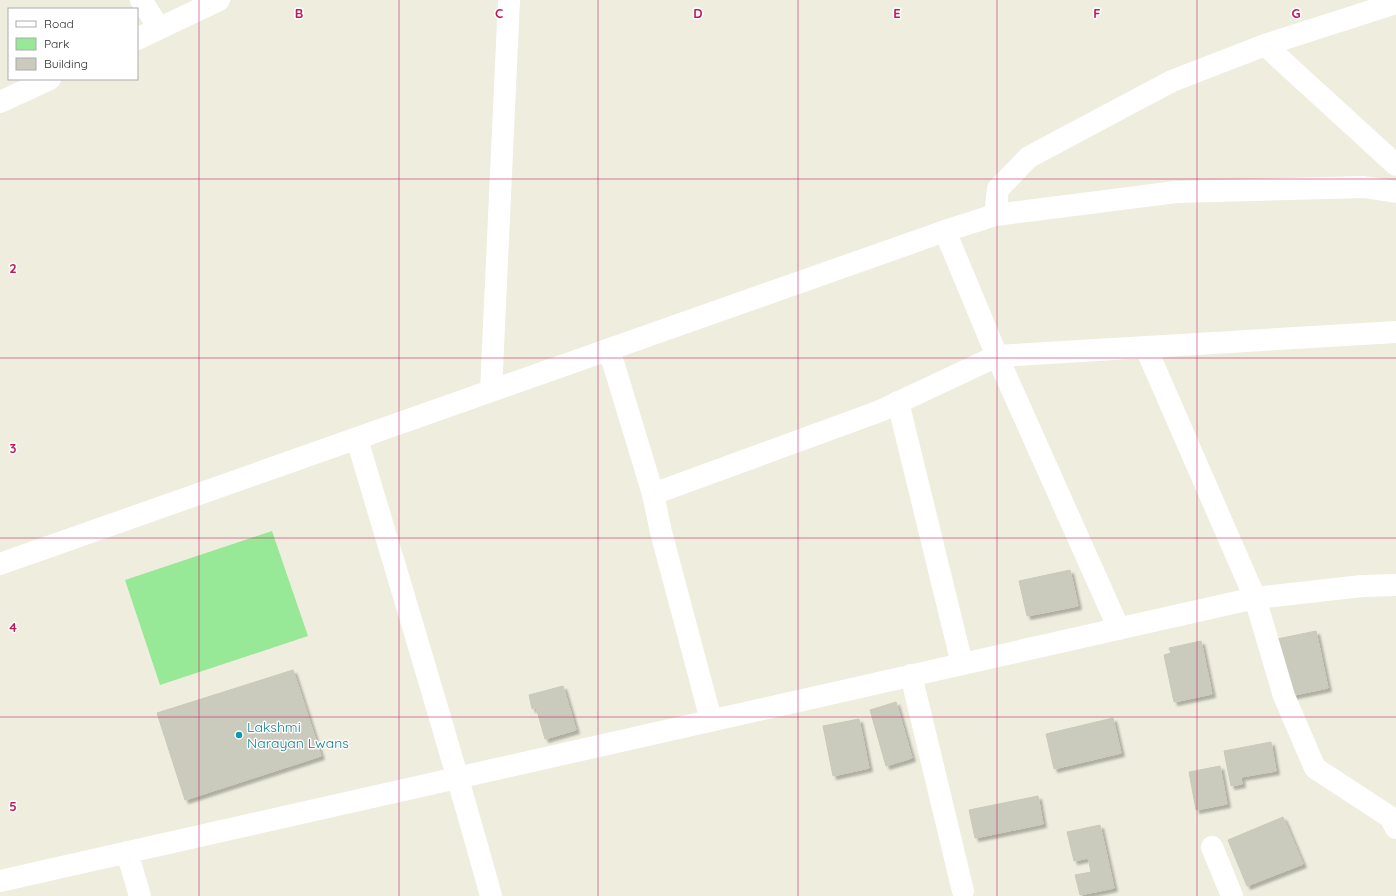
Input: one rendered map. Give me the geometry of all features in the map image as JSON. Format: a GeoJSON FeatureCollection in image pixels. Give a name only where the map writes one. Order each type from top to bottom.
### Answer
{"type":"FeatureCollection","features":[{"type":"Feature","properties":{"kind":"street"},"geometry":{"type":"LineString","coordinates":[[141,0],[159,28]]}},
{"type":"Feature","properties":{"kind":"street"},"geometry":{"type":"LineString","coordinates":[[138,38],[219,0]]}},
{"type":"Feature","properties":{"kind":"street"},"geometry":{"type":"LineString","coordinates":[[491,391],[509,0]]}},
{"type":"Feature","properties":{"kind":"street"},"geometry":{"type":"LineString","coordinates":[[995,215],[998,189],[1029,157],[1172,81],[1264,45],[1396,3]]}},
{"type":"Feature","properties":{"kind":"street"},"geometry":{"type":"LineString","coordinates":[[1264,45],[1396,164]]}},
{"type":"Feature","properties":{"kind":"street"},"geometry":{"type":"LineString","coordinates":[[0,102],[48,80]]}},
{"type":"Feature","properties":{"kind":"street"},"geometry":{"type":"LineString","coordinates":[[0,564],[945,231],[995,215],[1176,192],[1364,187],[1396,192]]}},
{"type":"Feature","properties":{"kind":"street"},"geometry":{"type":"LineString","coordinates":[[945,231],[997,356],[1119,629]]}},
{"type":"Feature","properties":{"kind":"street"},"geometry":{"type":"LineString","coordinates":[[652,494],[880,411],[997,356],[1396,332]]}},
{"type":"Feature","properties":{"kind":"street"},"geometry":{"type":"LineString","coordinates":[[1146,348],[1255,598],[1284,696],[1314,768],[1390,817],[1396,828]]}},
{"type":"Feature","properties":{"kind":"street"},"geometry":{"type":"LineString","coordinates":[[609,349],[652,494],[711,720]]}},
{"type":"Feature","properties":{"kind":"street"},"geometry":{"type":"LineString","coordinates":[[898,402],[962,664]]}},
{"type":"Feature","properties":{"kind":"street"},"geometry":{"type":"LineString","coordinates":[[357,439],[419,650],[459,777],[491,896]]}},
{"type":"Feature","properties":{"kind":"street"},"geometry":{"type":"LineString","coordinates":[[0,881],[1255,598],[1362,586],[1396,585]]}},
{"type":"Feature","properties":{"kind":"street"},"geometry":{"type":"LineString","coordinates":[[911,675],[963,891]]}},
{"type":"Feature","properties":{"kind":"street"},"geometry":{"type":"LineString","coordinates":[[1212,847],[1232,896]]}},
{"type":"Feature","properties":{"kind":"street"},"geometry":{"type":"LineString","coordinates":[[127,852],[140,896]]}},
{"type":"Feature","properties":{"kind":"green space"},"geometry":{"type":"Polygon","coordinates":[[[272,531],[308,636],[160,685],[125,580],[272,531]]]}},
{"type":"Feature","properties":{"kind":"building"},"geometry":{"type":"Polygon","coordinates":[[[1070,570],[1078,606],[1027,616],[1019,581],[1070,570]]]}},
{"type":"Feature","properties":{"kind":"building"},"geometry":{"type":"Polygon","coordinates":[[[1316,631],[1328,688],[1290,696],[1277,639],[1316,631]]]}},
{"type":"Feature","properties":{"kind":"building"},"geometry":{"type":"Polygon","coordinates":[[[1201,641],[1212,694],[1174,702],[1164,655],[1171,653],[1169,648],[1201,641]]]}},
{"type":"Feature","properties":{"kind":"building","name":"Lakshmi Narayan Lwans"},"geometry":{"type":"Polygon","coordinates":[[[293,670],[321,756],[185,800],[157,713],[293,670]]]}},
{"type":"Feature","properties":{"kind":"building"},"geometry":{"type":"Polygon","coordinates":[[[563,686],[576,730],[545,739],[536,707],[532,709],[529,695],[563,686]]]}},
{"type":"Feature","properties":{"kind":"building"},"geometry":{"type":"Polygon","coordinates":[[[896,702],[912,758],[886,766],[870,710],[896,702]]]}},
{"type":"Feature","properties":{"kind":"building"},"geometry":{"type":"Polygon","coordinates":[[[1113,718],[1121,753],[1054,769],[1046,734],[1113,718]]]}},
{"type":"Feature","properties":{"kind":"building"},"geometry":{"type":"Polygon","coordinates":[[[859,719],[869,768],[833,776],[823,726],[859,719]]]}},
{"type":"Feature","properties":{"kind":"building"},"geometry":{"type":"Polygon","coordinates":[[[1271,742],[1276,771],[1241,777],[1242,784],[1231,786],[1224,751],[1271,742]]]}},
{"type":"Feature","properties":{"kind":"building"},"geometry":{"type":"Polygon","coordinates":[[[1220,766],[1227,804],[1196,810],[1189,772],[1220,766]]]}},
{"type":"Feature","properties":{"kind":"building"},"geometry":{"type":"Polygon","coordinates":[[[1038,796],[1043,824],[975,838],[969,810],[1038,796]]]}},
{"type":"Feature","properties":{"kind":"building"},"geometry":{"type":"Polygon","coordinates":[[[1283,817],[1303,864],[1247,886],[1228,840],[1283,817]]]}},
{"type":"Feature","properties":{"kind":"building"},"geometry":{"type":"Polygon","coordinates":[[[1100,825],[1114,888],[1080,895],[1075,875],[1091,872],[1088,858],[1074,861],[1067,832],[1100,825]]]}},
{"type":"Feature","properties":{"kind":"place","name":"Lakshmi Narayan Lwans"},"geometry":{"type":"Point","coordinates":[239,735]}}]}
